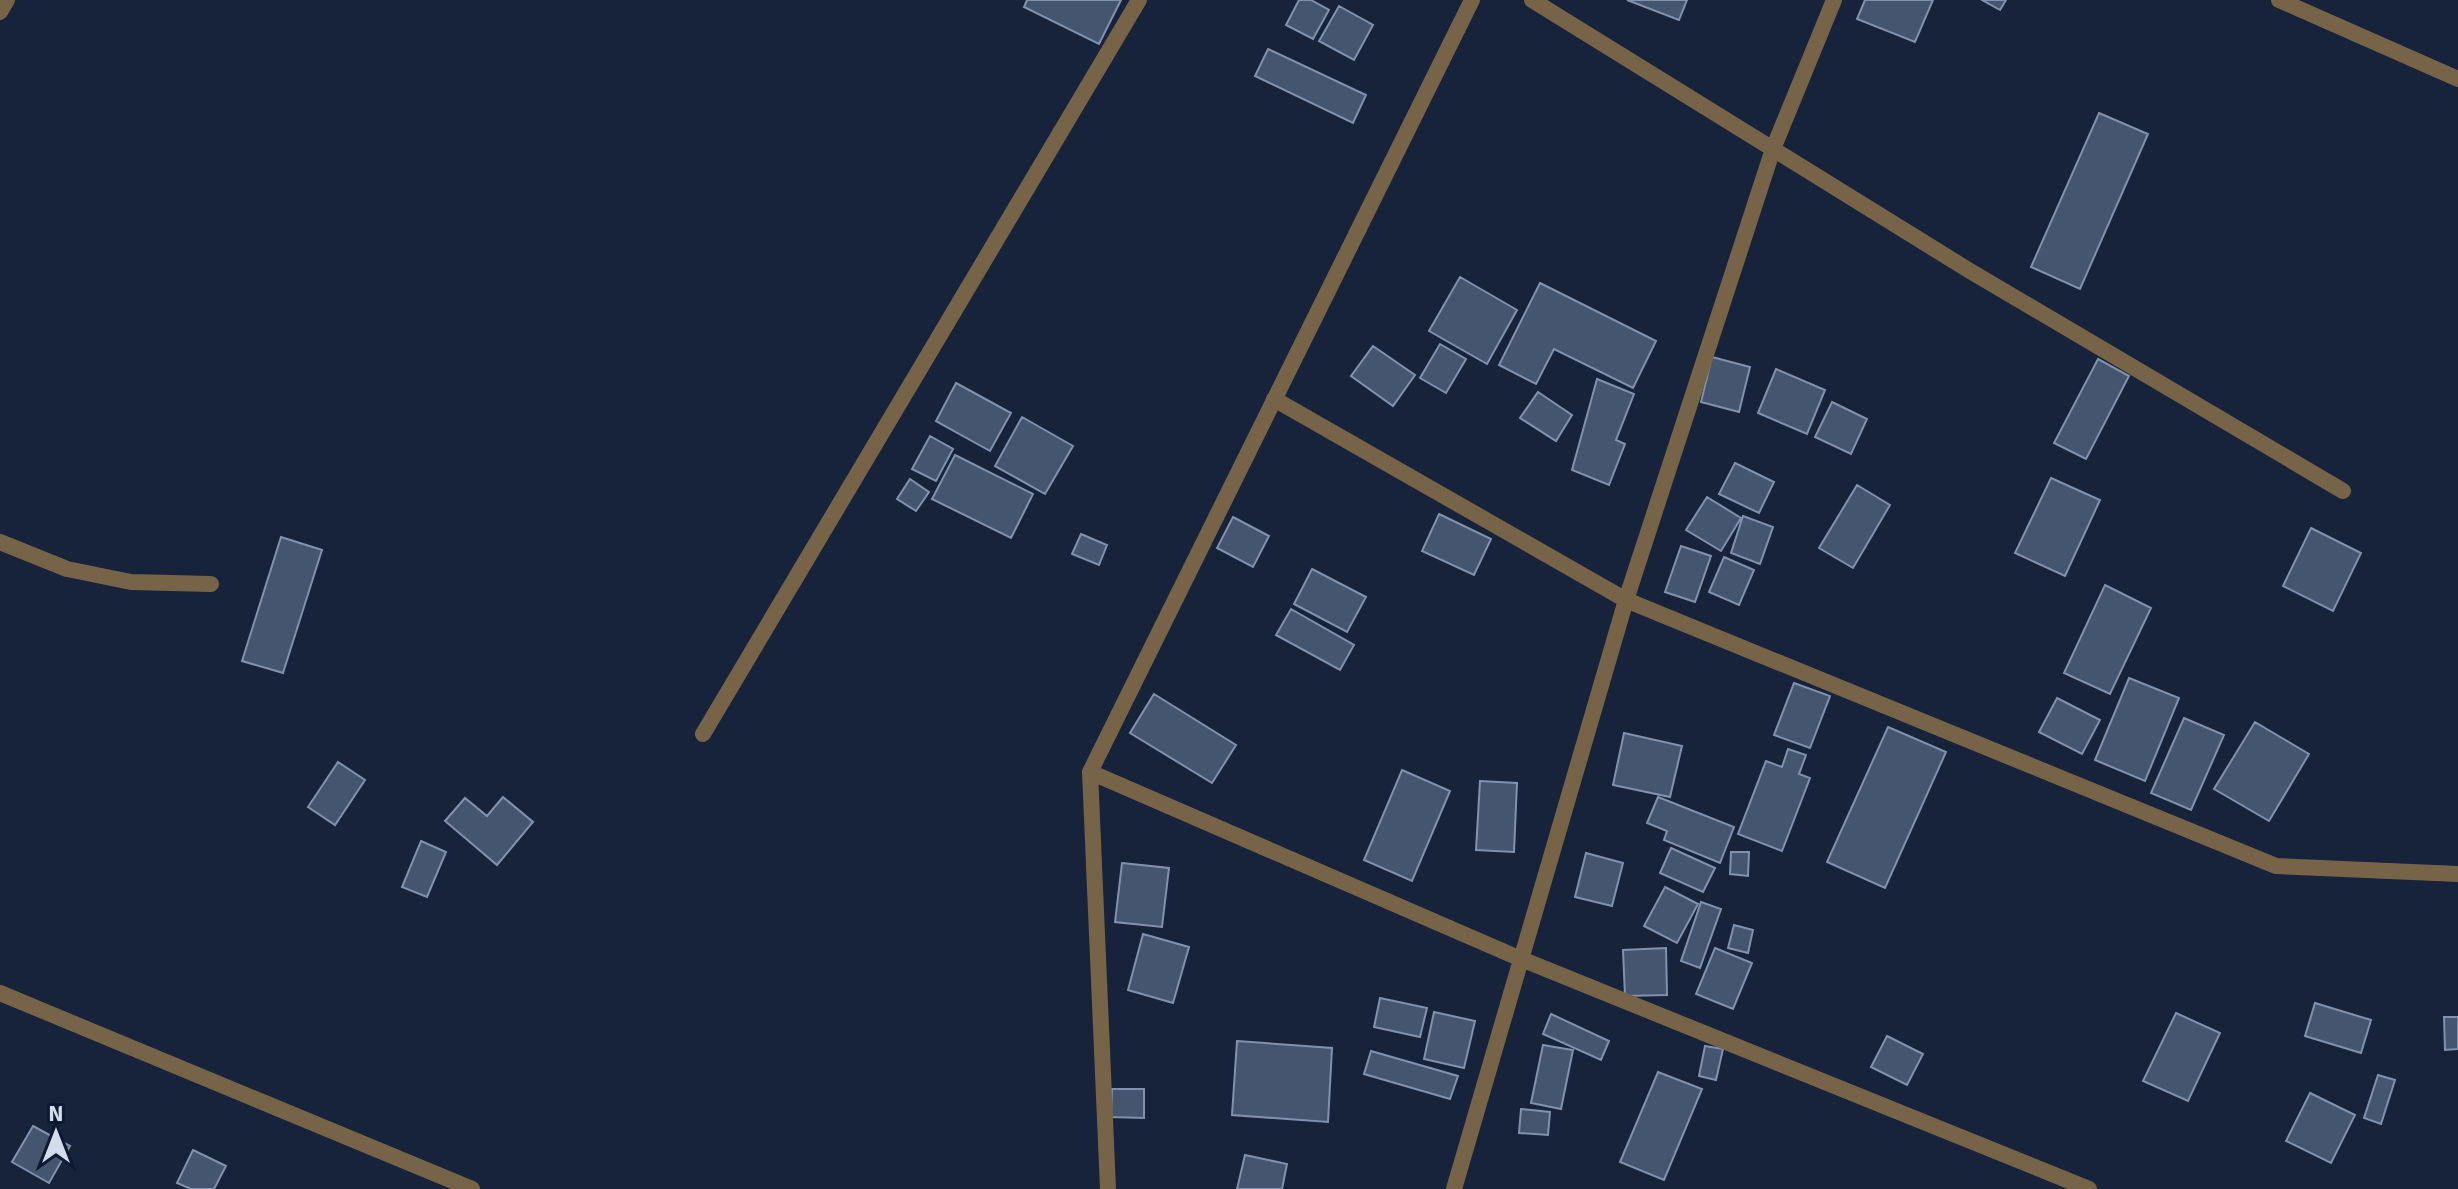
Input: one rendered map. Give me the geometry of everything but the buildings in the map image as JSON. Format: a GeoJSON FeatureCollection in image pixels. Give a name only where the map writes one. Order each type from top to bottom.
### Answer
{"type":"FeatureCollection","features":[{"type":"Feature","properties":{"kind":"street"},"geometry":{"type":"LineString","coordinates":[[0,12],[7,0]]}},
{"type":"Feature","properties":{"kind":"street"},"geometry":{"type":"LineString","coordinates":[[703,734],[1139,0]]}},
{"type":"Feature","properties":{"kind":"street"},"geometry":{"type":"LineString","coordinates":[[1108,1189],[1090,772],[1472,0]]}},
{"type":"Feature","properties":{"kind":"street"},"geometry":{"type":"LineString","coordinates":[[1532,0],[1970,271],[2343,491]]}},
{"type":"Feature","properties":{"kind":"street"},"geometry":{"type":"LineString","coordinates":[[1454,1189],[1626,600],[1773,149],[1834,0]]}},
{"type":"Feature","properties":{"kind":"street"},"geometry":{"type":"LineString","coordinates":[[2279,0],[2458,79]]}},
{"type":"Feature","properties":{"kind":"street"},"geometry":{"type":"LineString","coordinates":[[1274,399],[1626,600],[2276,866],[2458,874]]}},
{"type":"Feature","properties":{"kind":"street"},"geometry":{"type":"LineString","coordinates":[[0,542],[67,569],[131,582],[211,584]]}},
{"type":"Feature","properties":{"kind":"street"},"geometry":{"type":"LineString","coordinates":[[1090,772],[1521,959],[2089,1189]]}},
{"type":"Feature","properties":{"kind":"street"},"geometry":{"type":"LineString","coordinates":[[0,993],[472,1189]]}}]}
